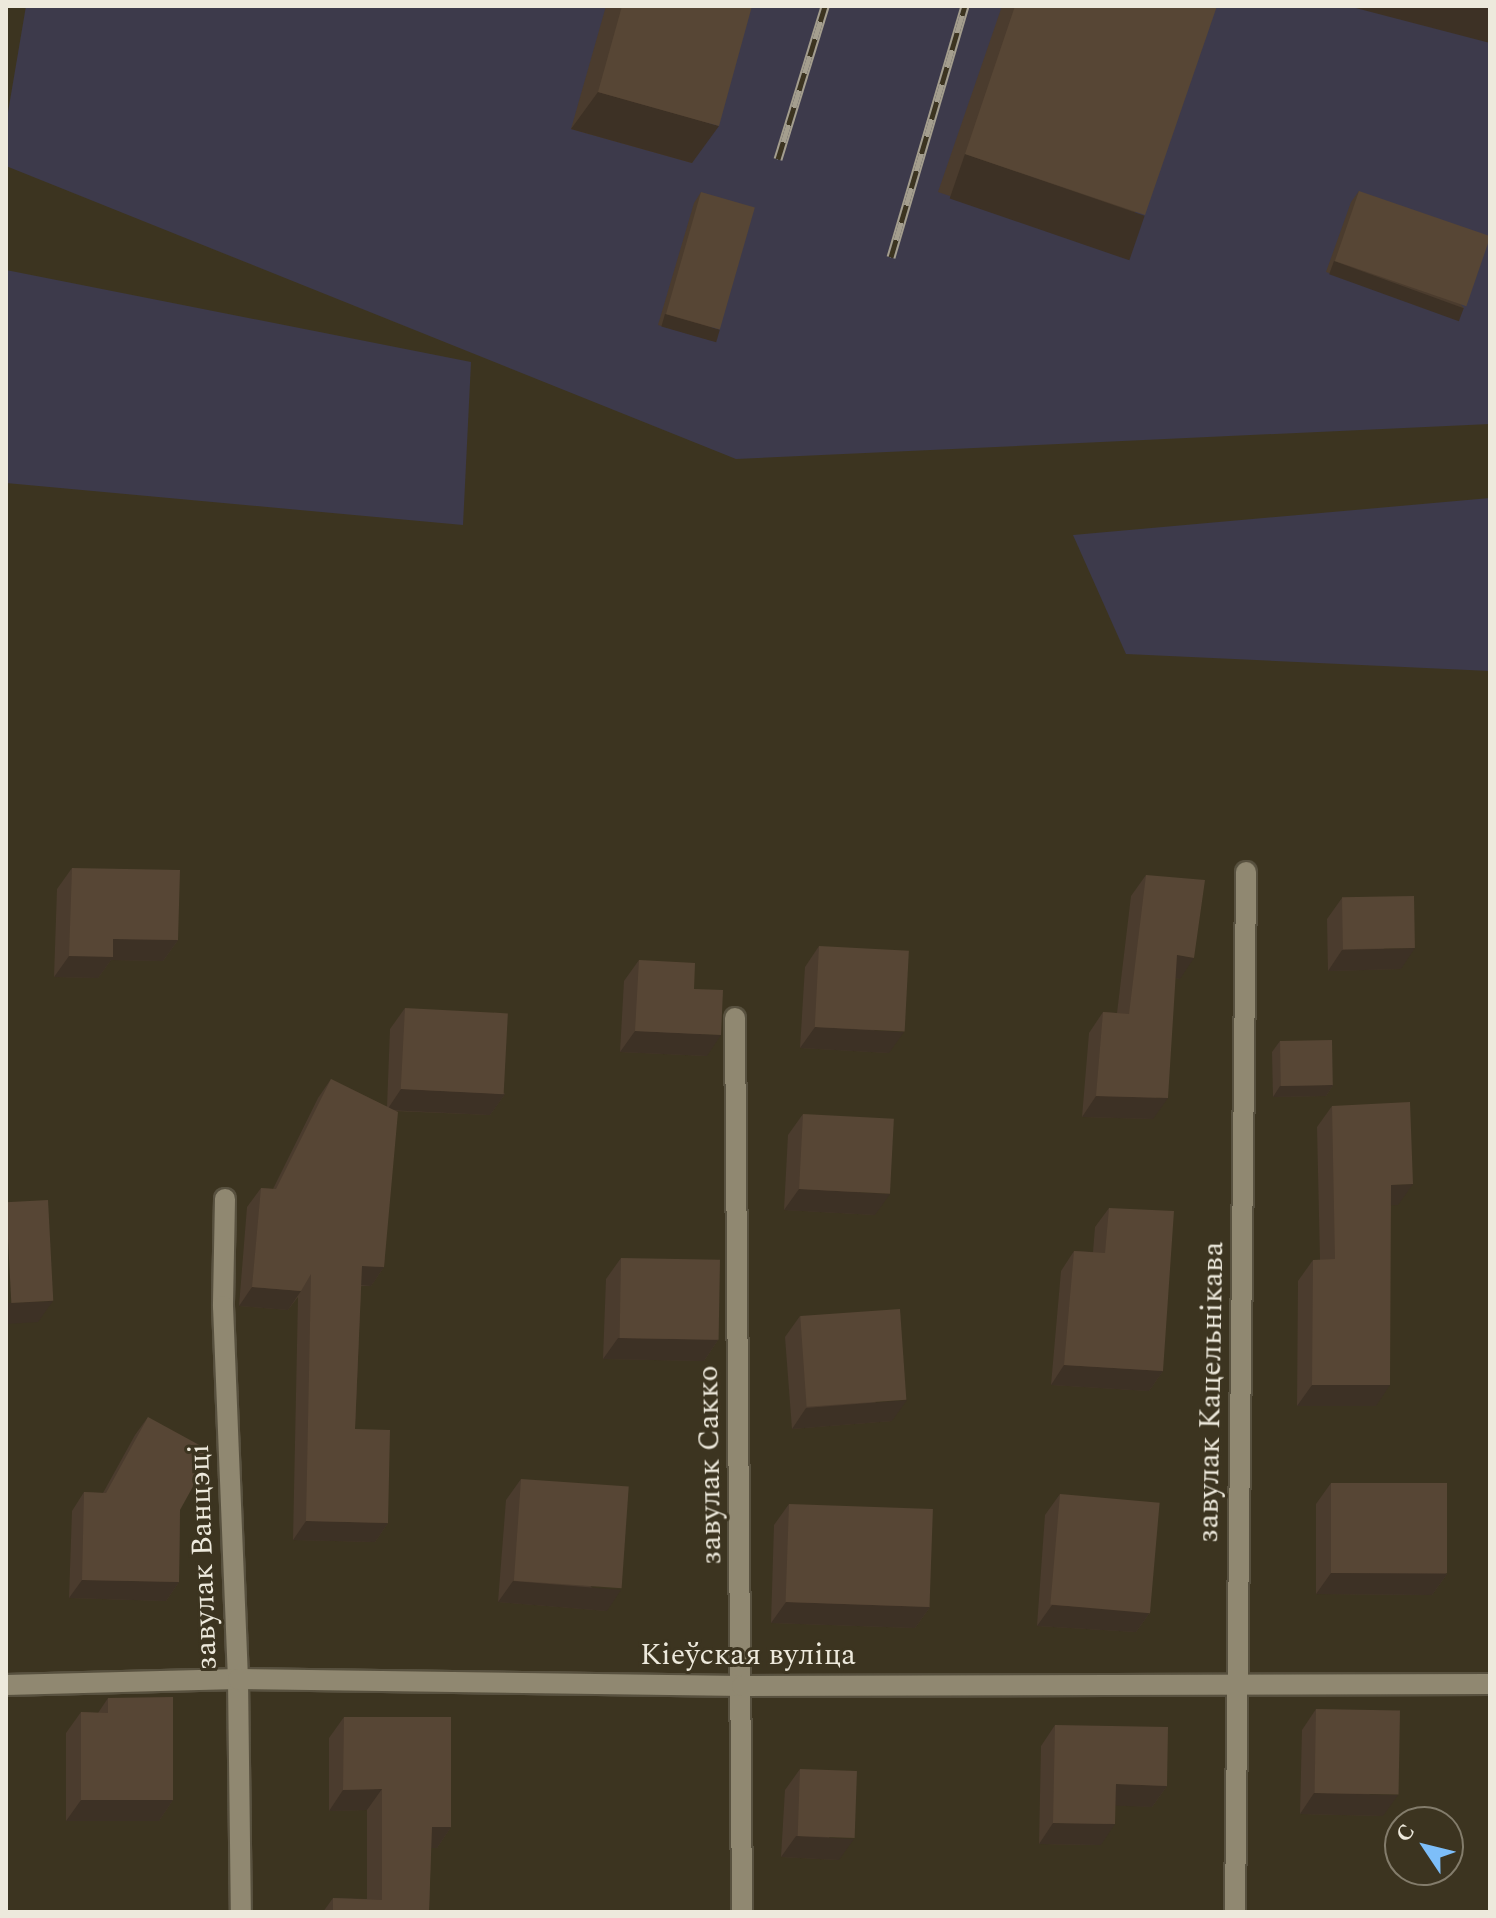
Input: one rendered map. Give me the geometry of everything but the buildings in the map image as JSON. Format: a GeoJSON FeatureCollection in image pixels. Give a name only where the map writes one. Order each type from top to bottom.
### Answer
{"type":"FeatureCollection","features":[{"type":"Feature","properties":{"kind":"street","name":"завулак Кацельнікава"},"geometry":{"type":"LineString","coordinates":[[1235,1912],[1246,872]]}},
{"type":"Feature","properties":{"kind":"street","name":"завулак Сакко"},"geometry":{"type":"LineString","coordinates":[[735,1018],[742,1912]]}},
{"type":"Feature","properties":{"kind":"street","name":"завулак Ванцэці"},"geometry":{"type":"LineString","coordinates":[[225,1199],[223,1306],[238,1679],[241,1912]]}},
{"type":"Feature","properties":{"kind":"street","name":"Кіеўская вуліца"},"geometry":{"type":"LineString","coordinates":[[6,1685],[238,1679],[742,1686],[1490,1684]]}},
{"type":"Feature","properties":{"kind":"shaded area"},"geometry":{"type":"Polygon","coordinates":[[[26,6],[1490,6],[1490,424],[736,459],[6,166],[6,124],[26,6]]]}},
{"type":"Feature","properties":{"kind":"shaded area"},"geometry":{"type":"Polygon","coordinates":[[[6,270],[471,362],[463,525],[6,483],[6,270]]]}},
{"type":"Feature","properties":{"kind":"shaded area"},"geometry":{"type":"Polygon","coordinates":[[[1490,498],[1490,671],[1126,654],[1073,535],[1490,498]]]}},
{"type":"Feature","properties":{"kind":"railway"},"geometry":{"type":"LineString","coordinates":[[778,159],[825,6]]}},
{"type":"Feature","properties":{"kind":"railway"},"geometry":{"type":"LineString","coordinates":[[891,257],[965,6]]}}]}
